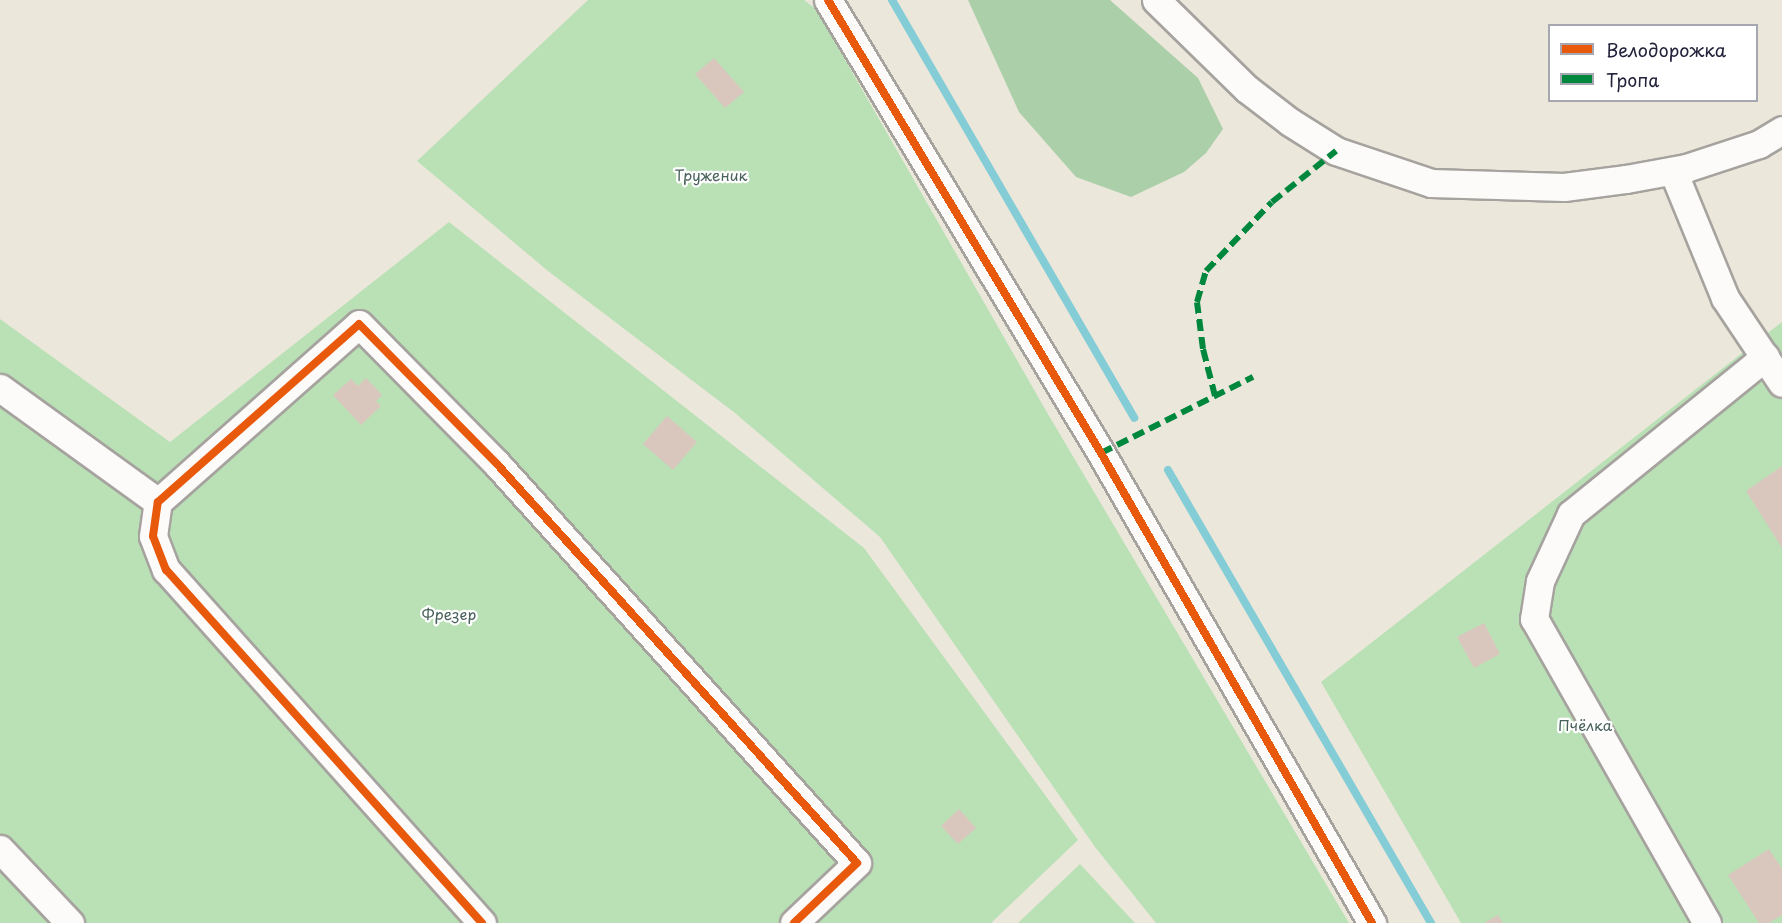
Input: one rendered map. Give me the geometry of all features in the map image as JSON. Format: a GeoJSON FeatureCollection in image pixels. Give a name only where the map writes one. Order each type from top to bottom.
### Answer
{"type":"FeatureCollection","features":[{"type":"Feature","properties":{"kind":"street"},"geometry":{"type":"LineString","coordinates":[[828,0],[1101,453],[1372,923]]}},
{"type":"Feature","properties":{"kind":"street"},"geometry":{"type":"LineString","coordinates":[[1156,0],[1239,81],[1290,122],[1336,151],[1378,168],[1431,183],[1485,187],[1564,187],[1673,171],[1759,144],[1782,130]]}},
{"type":"Feature","properties":{"kind":"street"},"geometry":{"type":"LineString","coordinates":[[1673,171],[1725,298],[1782,383]]}},
{"type":"Feature","properties":{"kind":"street"},"geometry":{"type":"LineString","coordinates":[[482,923],[166,570],[153,536],[158,502],[359,324],[497,464],[857,863],[794,923]]}},
{"type":"Feature","properties":{"kind":"street"},"geometry":{"type":"LineString","coordinates":[[1707,923],[1534,620],[1540,581],[1571,514],[1765,357]]}},
{"type":"Feature","properties":{"kind":"street"},"geometry":{"type":"LineString","coordinates":[[0,388],[158,502]]}},
{"type":"Feature","properties":{"kind":"street"},"geometry":{"type":"LineString","coordinates":[[0,849],[70,923]]}},
{"type":"Feature","properties":{"kind":"green space","name":"Труженик"},"geometry":{"type":"Polygon","coordinates":[[[588,0],[804,0],[816,9],[1045,409],[1349,923],[1156,923],[1095,847],[880,537],[735,413],[548,271],[417,161],[588,0]]]}},
{"type":"Feature","properties":{"kind":"green space"},"geometry":{"type":"Polygon","coordinates":[[[968,0],[1110,0],[1198,78],[1223,129],[1206,153],[1184,172],[1131,197],[1076,177],[1019,112],[968,0]]]}},
{"type":"Feature","properties":{"kind":"green space","name":"Фрезер"},"geometry":{"type":"Polygon","coordinates":[[[449,222],[864,548],[1078,840],[991,923],[0,923],[0,319],[170,442],[449,222]]]}},
{"type":"Feature","properties":{"kind":"green space","name":"Пчёлка"},"geometry":{"type":"Polygon","coordinates":[[[1782,322],[1782,923],[1461,923],[1321,682],[1782,322]]]}},
{"type":"Feature","properties":{"kind":"green space"},"geometry":{"type":"Polygon","coordinates":[[[1080,864],[1135,923],[1018,923],[1080,864]]]}},
{"type":"Feature","properties":{"kind":"building"},"geometry":{"type":"Polygon","coordinates":[[[714,58],[744,92],[725,108],[695,74],[714,58]]]}},
{"type":"Feature","properties":{"kind":"building"},"geometry":{"type":"Polygon","coordinates":[[[366,378],[382,395],[376,401],[381,406],[361,425],[333,395],[351,379],[358,386],[366,378]]]}},
{"type":"Feature","properties":{"kind":"building"},"geometry":{"type":"Polygon","coordinates":[[[667,416],[697,442],[673,470],[643,444],[667,416]]]}},
{"type":"Feature","properties":{"kind":"building"},"geometry":{"type":"Polygon","coordinates":[[[1782,466],[1782,548],[1746,491],[1782,466]]]}},
{"type":"Feature","properties":{"kind":"building"},"geometry":{"type":"Polygon","coordinates":[[[1484,623],[1500,654],[1474,668],[1457,637],[1484,623]]]}},
{"type":"Feature","properties":{"kind":"building"},"geometry":{"type":"Polygon","coordinates":[[[959,809],[976,828],[958,844],[941,826],[959,809]]]}},
{"type":"Feature","properties":{"kind":"building"},"geometry":{"type":"Polygon","coordinates":[[[1769,849],[1782,869],[1782,915],[1769,923],[1759,923],[1728,875],[1769,849]]]}},
{"type":"Feature","properties":{"kind":"building"},"geometry":{"type":"Polygon","coordinates":[[[1498,915],[1503,923],[1484,923],[1498,915]]]}},
{"type":"Feature","properties":{"kind":"waterway"},"geometry":{"type":"LineString","coordinates":[[892,0],[1134,418]]}},
{"type":"Feature","properties":{"kind":"waterway"},"geometry":{"type":"LineString","coordinates":[[1168,470],[1431,923]]}},
{"type":"Feature","properties":{"kind":"marked path"},"geometry":{"type":"LineString","coordinates":[[1215,396],[1203,349],[1197,302],[1206,271],[1272,202],[1336,151]]}},
{"type":"Feature","properties":{"kind":"marked path"},"geometry":{"type":"LineString","coordinates":[[1101,453],[1253,377]]}},
{"type":"Feature","properties":{"kind":"cycle path"},"geometry":{"type":"LineString","coordinates":[[828,0],[1101,453],[1372,923]]}},
{"type":"Feature","properties":{"kind":"cycle path"},"geometry":{"type":"LineString","coordinates":[[482,923],[166,570],[153,536],[158,502],[359,324],[497,464],[857,863],[794,923]]}}]}
